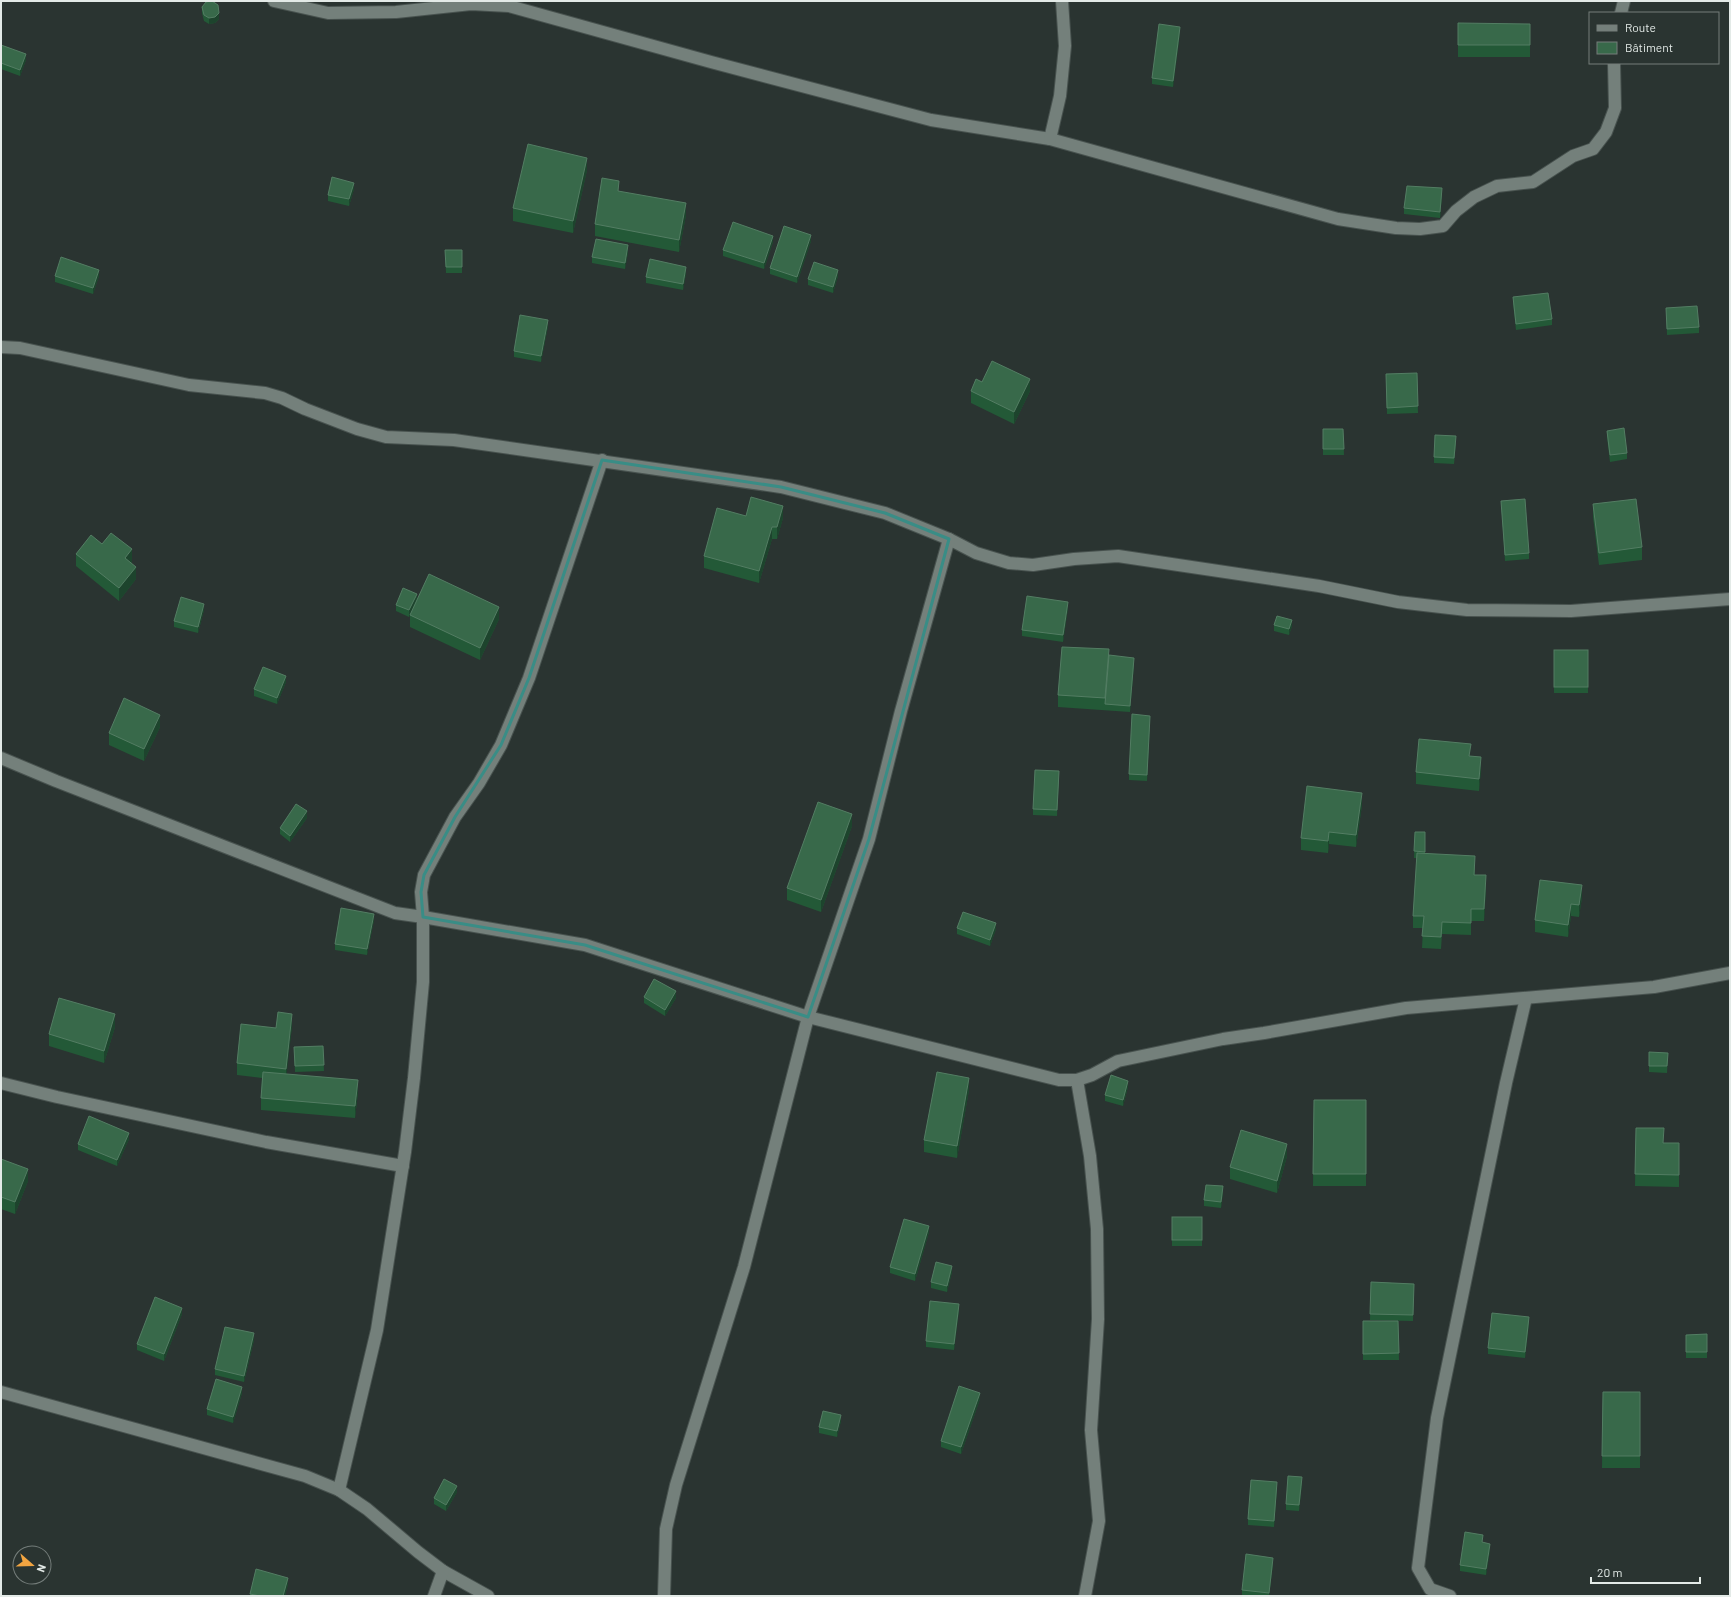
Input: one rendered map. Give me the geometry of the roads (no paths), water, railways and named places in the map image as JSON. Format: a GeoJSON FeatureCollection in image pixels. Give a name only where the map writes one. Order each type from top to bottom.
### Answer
{"type":"FeatureCollection","features":[{"type":"Feature","properties":{"kind":"street"},"geometry":{"type":"LineString","coordinates":[[274,1],[328,13],[396,12],[471,4],[509,6],[711,62],[931,120],[1050,139],[1338,219],[1396,228],[1420,229],[1443,226],[1456,211],[1474,197],[1497,186],[1533,182],[1573,156],[1593,149],[1606,132],[1615,108],[1614,64]]}},
{"type":"Feature","properties":{"kind":"street"},"geometry":{"type":"LineString","coordinates":[[1050,139],[1060,96],[1065,46],[1062,1]]}},
{"type":"Feature","properties":{"kind":"street"},"geometry":{"type":"LineString","coordinates":[[1621,12],[1624,1]]}},
{"type":"Feature","properties":{"kind":"street"},"geometry":{"type":"LineString","coordinates":[[1,347],[20,348],[189,385],[265,393],[282,398],[305,409],[357,429],[386,437],[454,440],[602,460],[781,487],[885,512],[949,539],[976,553],[1009,563],[1033,565],[1074,559],[1118,556],[1319,586],[1398,602],[1467,610],[1571,611],[1730,599]]}},
{"type":"Feature","properties":{"kind":"street"},"geometry":{"type":"LineString","coordinates":[[339,1490],[377,1330],[403,1166],[414,1078],[422,982],[423,917],[421,892],[424,875],[455,817],[479,783],[501,745],[530,678],[602,460]]}},
{"type":"Feature","properties":{"kind":"street"},"geometry":{"type":"LineString","coordinates":[[664,1596],[666,1529],[676,1485],[744,1267],[808,1017],[870,839],[901,711],[949,539]]}},
{"type":"Feature","properties":{"kind":"street"},"geometry":{"type":"LineString","coordinates":[[1,758],[63,784],[395,914],[423,917],[585,945],[808,1017],[1059,1080],[1077,1080],[1092,1075],[1118,1061],[1223,1039],[1406,1008],[1654,987],[1730,973]]}},
{"type":"Feature","properties":{"kind":"street"},"geometry":{"type":"LineString","coordinates":[[1450,1596],[1430,1589],[1418,1568],[1438,1418],[1506,1083],[1526,998]]}},
{"type":"Feature","properties":{"kind":"street"},"geometry":{"type":"LineString","coordinates":[[1077,1080],[1090,1156],[1097,1229],[1098,1319],[1091,1430],[1099,1521],[1085,1596]]}},
{"type":"Feature","properties":{"kind":"street"},"geometry":{"type":"LineString","coordinates":[[1,1084],[266,1142],[403,1166]]}},
{"type":"Feature","properties":{"kind":"street"},"geometry":{"type":"LineString","coordinates":[[1,1392],[305,1476],[339,1490],[367,1509],[443,1571],[488,1596]]}},
{"type":"Feature","properties":{"kind":"street"},"geometry":{"type":"LineString","coordinates":[[434,1596],[443,1571]]}}]}
